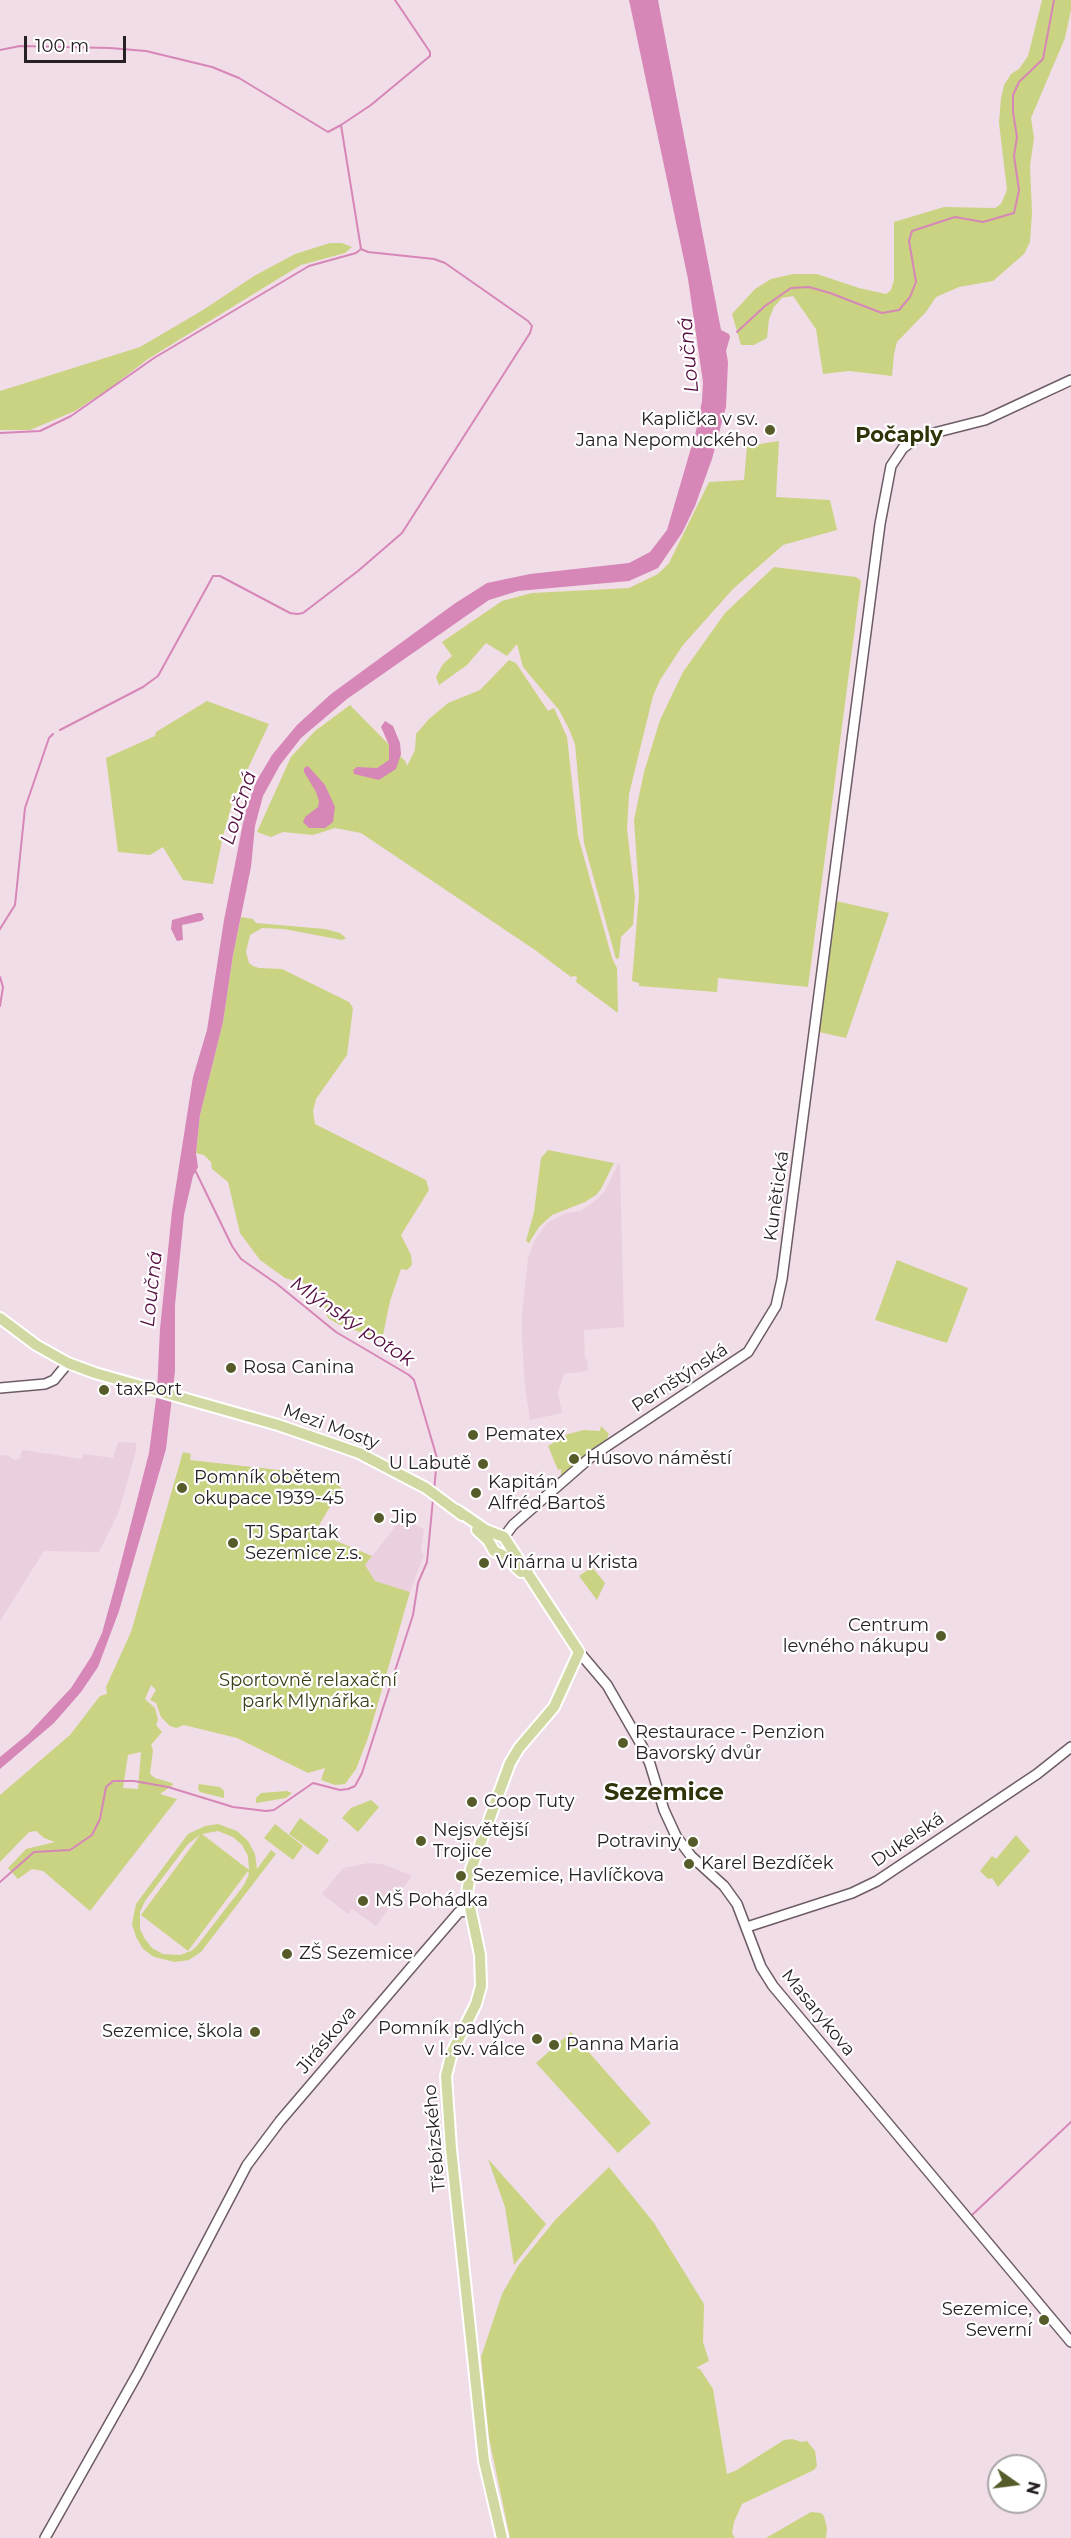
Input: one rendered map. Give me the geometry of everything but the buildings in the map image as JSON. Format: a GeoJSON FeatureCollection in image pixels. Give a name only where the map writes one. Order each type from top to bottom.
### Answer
{"type":"FeatureCollection","features":[{"type":"Feature","properties":{"kind":"main road","name":"Mezi Mosty"},"geometry":{"type":"LineString","coordinates":[[0,1318],[36,1345],[68,1363],[345,1447],[395,1470],[426,1488],[486,1530],[503,1538]]}},
{"type":"Feature","properties":{"kind":"main road","name":"Mezi Mosty"},"geometry":{"type":"LineString","coordinates":[[457,1510],[491,1545]]}},
{"type":"Feature","properties":{"kind":"main road"},"geometry":{"type":"LineString","coordinates":[[493,1536],[503,1538],[506,1549],[500,1553],[494,1551],[491,1545],[493,1536]]}},
{"type":"Feature","properties":{"kind":"main road","name":"Masarykova"},"geometry":{"type":"LineString","coordinates":[[503,1538],[579,1652]]}},
{"type":"Feature","properties":{"kind":"main road","name":"Masarykova"},"geometry":{"type":"LineString","coordinates":[[500,1553],[533,1584]]}},
{"type":"Feature","properties":{"kind":"main road","name":"Třebízského"},"geometry":{"type":"LineString","coordinates":[[502,2538],[484,2461],[446,2076],[452,2052],[476,2004],[481,1986],[480,1955],[467,1893],[471,1869],[506,1770],[519,1748],[559,1699],[579,1652]]}},
{"type":"Feature","properties":{"kind":"street","name":"Kunětická"},"geometry":{"type":"LineString","coordinates":[[752,1347],[776,1306],[781,1287],[880,524],[891,466],[903,448],[918,437],[985,420],[1071,380]]}},
{"type":"Feature","properties":{"kind":"street","name":"Pernštýnská"},"geometry":{"type":"LineString","coordinates":[[503,1538],[513,1525],[569,1475],[624,1434],[743,1356],[752,1347]]}},
{"type":"Feature","properties":{"kind":"street"},"geometry":{"type":"LineString","coordinates":[[0,1388],[45,1384],[54,1380],[68,1363]]}},
{"type":"Feature","properties":{"kind":"street","name":"Masarykova"},"geometry":{"type":"LineString","coordinates":[[579,1652],[607,1685],[642,1746],[664,1810],[676,1836],[691,1856],[729,1891],[737,1904],[761,1967],[773,1986],[1071,2342]]}},
{"type":"Feature","properties":{"kind":"street","name":"Dukelská"},"geometry":{"type":"LineString","coordinates":[[747,1927],[852,1893],[871,1884],[1037,1774],[1071,1747]]}},
{"type":"Feature","properties":{"kind":"street","name":"Jiráskova"},"geometry":{"type":"LineString","coordinates":[[45,2538],[138,2373],[247,2165],[280,2121],[459,1912],[469,1911]]}},
{"type":"Feature","properties":{"kind":"shaded area","name":"Loučná"},"geometry":{"type":"Polygon","coordinates":[[[629,0],[658,0],[721,330],[730,337],[726,351],[728,362],[726,407],[712,459],[695,506],[682,533],[658,568],[629,581],[518,591],[489,600],[347,699],[301,738],[280,765],[263,796],[255,826],[251,867],[233,955],[223,1022],[200,1115],[196,1153],[198,1167],[193,1176],[184,1215],[175,1305],[175,1371],[166,1449],[119,1611],[98,1667],[81,1692],[54,1723],[0,1769],[0,1757],[28,1734],[71,1688],[91,1657],[102,1633],[115,1586],[149,1453],[157,1391],[160,1329],[172,1211],[193,1077],[207,1030],[224,920],[245,813],[256,782],[272,755],[297,725],[331,694],[454,604],[487,583],[530,574],[629,563],[650,552],[667,530],[696,431],[703,382],[688,279],[629,0]]]}},
{"type":"Feature","properties":{"kind":"shaded area"},"geometry":{"type":"Polygon","coordinates":[[[385,721],[393,726],[400,743],[401,754],[396,769],[379,780],[354,774],[353,770],[357,767],[377,768],[389,760],[389,745],[381,727],[385,721]]]}},
{"type":"Feature","properties":{"kind":"shaded area"},"geometry":{"type":"Polygon","coordinates":[[[308,766],[325,785],[335,807],[333,822],[325,828],[309,828],[303,822],[305,817],[318,807],[319,801],[304,772],[304,768],[308,766]]]}},
{"type":"Feature","properties":{"kind":"shaded area"},"geometry":{"type":"Polygon","coordinates":[[[202,913],[204,919],[182,925],[183,940],[177,941],[171,929],[172,920],[202,913]]]}},
{"type":"Feature","properties":{"kind":"shaded area"},"geometry":{"type":"Polygon","coordinates":[[[620,1164],[624,1327],[584,1330],[585,1359],[587,1359],[588,1371],[564,1374],[558,1392],[562,1413],[530,1420],[522,1341],[522,1313],[528,1258],[535,1240],[547,1223],[566,1213],[580,1211],[595,1201],[605,1191],[620,1164]]]}},
{"type":"Feature","properties":{"kind":"shaded area"},"geometry":{"type":"Polygon","coordinates":[[[118,1442],[136,1443],[136,1451],[119,1511],[99,1552],[44,1551],[0,1621],[0,1455],[9,1456],[14,1460],[20,1459],[22,1450],[82,1459],[83,1454],[113,1458],[118,1442]]]}},
{"type":"Feature","properties":{"kind":"shaded area"},"geometry":{"type":"Polygon","coordinates":[[[402,1518],[424,1529],[421,1552],[424,1554],[410,1592],[375,1581],[365,1565],[402,1518]]]}},
{"type":"Feature","properties":{"kind":"shaded area","name":"MŠ Pohádka"},"geometry":{"type":"Polygon","coordinates":[[[368,1863],[383,1864],[412,1876],[376,1926],[352,1909],[348,1914],[322,1894],[343,1868],[368,1863]]]}},
{"type":"Feature","properties":{"kind":"green space"},"geometry":{"type":"Polygon","coordinates":[[[1042,0],[1071,0],[1071,10],[1065,38],[1031,118],[1034,138],[1030,166],[1032,213],[1030,242],[1024,254],[993,281],[959,287],[936,297],[926,312],[897,342],[892,376],[849,371],[823,374],[816,329],[793,296],[782,298],[774,307],[769,319],[767,338],[754,345],[741,345],[732,314],[755,289],[771,279],[793,274],[817,274],[886,294],[891,290],[894,280],[894,222],[944,207],[995,208],[1001,204],[1007,190],[999,123],[1001,98],[1004,85],[1011,74],[1019,69],[1028,56],[1042,0]]]}},
{"type":"Feature","properties":{"kind":"green space"},"geometry":{"type":"Polygon","coordinates":[[[330,243],[342,243],[352,247],[345,253],[301,265],[148,359],[75,411],[30,430],[0,430],[0,391],[140,347],[203,310],[254,276],[295,254],[330,243]]]}},
{"type":"Feature","properties":{"kind":"green space"},"geometry":{"type":"Polygon","coordinates":[[[779,441],[776,497],[830,500],[837,530],[783,545],[733,589],[683,645],[660,680],[653,696],[629,794],[627,829],[635,897],[633,925],[621,937],[619,958],[616,959],[584,843],[575,744],[559,710],[523,667],[517,644],[507,656],[486,643],[467,665],[439,685],[436,677],[443,664],[452,656],[442,642],[502,601],[532,593],[629,588],[658,574],[669,563],[709,482],[744,480],[747,446],[779,441]]]}},
{"type":"Feature","properties":{"kind":"green space"},"geometry":{"type":"Polygon","coordinates":[[[774,567],[856,577],[861,581],[808,987],[718,978],[717,992],[639,986],[639,983],[632,981],[639,894],[634,820],[644,772],[660,720],[683,672],[725,613],[774,567]]]}},
{"type":"Feature","properties":{"kind":"green space"},"geometry":{"type":"Polygon","coordinates":[[[509,660],[516,663],[548,711],[554,708],[567,737],[578,836],[612,958],[617,968],[618,1013],[576,982],[577,977],[571,977],[535,950],[361,833],[335,828],[313,835],[283,832],[271,837],[257,832],[291,757],[315,731],[350,705],[406,762],[407,766],[415,750],[416,734],[429,719],[448,703],[480,690],[509,660]]]}},
{"type":"Feature","properties":{"kind":"green space"},"geometry":{"type":"Polygon","coordinates":[[[207,701],[269,724],[233,800],[213,884],[183,880],[163,847],[150,855],[118,852],[106,758],[155,736],[156,732],[207,701]]]}},
{"type":"Feature","properties":{"kind":"green space"},"geometry":{"type":"Polygon","coordinates":[[[836,901],[889,913],[846,1038],[819,1032],[836,901]]]}},
{"type":"Feature","properties":{"kind":"green space"},"geometry":{"type":"Polygon","coordinates":[[[241,917],[253,919],[256,923],[325,929],[340,933],[346,938],[342,940],[284,929],[262,928],[250,935],[246,952],[249,963],[253,966],[282,969],[349,1002],[353,1008],[347,1055],[316,1099],[313,1111],[315,1124],[426,1180],[429,1190],[401,1235],[411,1255],[412,1265],[407,1270],[401,1269],[390,1301],[382,1340],[328,1318],[320,1294],[313,1286],[285,1278],[260,1260],[240,1233],[228,1182],[212,1169],[211,1162],[204,1155],[196,1153],[200,1115],[223,1022],[241,917]]]}},
{"type":"Feature","properties":{"kind":"green space"},"geometry":{"type":"Polygon","coordinates":[[[548,1150],[614,1163],[596,1195],[585,1202],[552,1215],[539,1227],[529,1243],[526,1241],[534,1212],[541,1158],[548,1150]]]}},
{"type":"Feature","properties":{"kind":"green space"},"geometry":{"type":"Polygon","coordinates":[[[897,1260],[968,1288],[947,1343],[875,1320],[897,1260]]]}},
{"type":"Feature","properties":{"kind":"green space"},"geometry":{"type":"Polygon","coordinates":[[[601,1426],[609,1434],[607,1439],[561,1476],[561,1469],[558,1470],[548,1446],[568,1434],[584,1430],[600,1431],[601,1426]]]}},
{"type":"Feature","properties":{"kind":"green space","name":"Sportovně relaxační park Mlynářka."},"geometry":{"type":"Polygon","coordinates":[[[183,1452],[191,1454],[190,1460],[315,1474],[330,1479],[344,1490],[336,1501],[334,1500],[315,1532],[372,1556],[365,1565],[375,1581],[410,1592],[368,1738],[356,1769],[345,1784],[335,1785],[321,1780],[325,1768],[308,1773],[237,1738],[184,1725],[176,1728],[170,1726],[161,1717],[156,1703],[150,1700],[156,1690],[151,1685],[145,1699],[155,1708],[158,1720],[156,1725],[162,1732],[151,1745],[153,1750],[150,1774],[155,1778],[172,1783],[173,1785],[160,1794],[177,1799],[90,1911],[43,1871],[32,1869],[18,1879],[8,1868],[26,1849],[55,1842],[44,1838],[36,1831],[29,1832],[0,1862],[0,1795],[70,1735],[100,1696],[107,1694],[106,1687],[131,1632],[183,1452]],[[141,1752],[128,1755],[123,1788],[138,1789],[141,1752]]]}},
{"type":"Feature","properties":{"kind":"green space"},"geometry":{"type":"Polygon","coordinates":[[[592,1567],[605,1583],[597,1600],[579,1576],[592,1567]]]}},
{"type":"Feature","properties":{"kind":"green space"},"geometry":{"type":"Polygon","coordinates":[[[199,1784],[220,1787],[224,1791],[224,1798],[200,1792],[199,1784]]]}},
{"type":"Feature","properties":{"kind":"green space"},"geometry":{"type":"Polygon","coordinates":[[[287,1791],[292,1793],[286,1798],[256,1803],[256,1798],[261,1793],[287,1791]]]}},
{"type":"Feature","properties":{"kind":"green space"},"geometry":{"type":"Polygon","coordinates":[[[371,1800],[379,1807],[358,1832],[342,1818],[351,1808],[371,1800]]]}},
{"type":"Feature","properties":{"kind":"green space"},"geometry":{"type":"Polygon","coordinates":[[[300,1818],[329,1840],[318,1855],[289,1834],[300,1818]]]}},
{"type":"Feature","properties":{"kind":"green space"},"geometry":{"type":"Polygon","coordinates":[[[218,1824],[237,1831],[248,1841],[255,1854],[257,1869],[271,1850],[276,1854],[201,1952],[189,1960],[175,1962],[154,1957],[143,1949],[136,1937],[132,1924],[136,1904],[188,1834],[205,1826],[218,1824]],[[218,1831],[202,1834],[249,1870],[248,1856],[242,1845],[233,1837],[218,1831]],[[200,1835],[188,1844],[145,1901],[140,1912],[140,1929],[145,1939],[152,1948],[163,1954],[180,1955],[191,1951],[196,1947],[244,1885],[249,1874],[248,1871],[188,1951],[141,1915],[200,1835]]]}},
{"type":"Feature","properties":{"kind":"green space"},"geometry":{"type":"Polygon","coordinates":[[[275,1824],[303,1846],[293,1860],[264,1838],[275,1824]]]}},
{"type":"Feature","properties":{"kind":"green space"},"geometry":{"type":"Polygon","coordinates":[[[1016,1835],[1030,1851],[998,1887],[992,1878],[988,1879],[980,1871],[992,1856],[996,1859],[1016,1835]]]}},
{"type":"Feature","properties":{"kind":"green space"},"geometry":{"type":"Polygon","coordinates":[[[571,2032],[651,2123],[618,2153],[536,2063],[571,2032]]]}},
{"type":"Feature","properties":{"kind":"green space"},"geometry":{"type":"Polygon","coordinates":[[[488,2159],[546,2224],[514,2265],[505,2207],[488,2159]]]}},
{"type":"Feature","properties":{"kind":"green space"},"geometry":{"type":"Polygon","coordinates":[[[609,2167],[654,2223],[704,2304],[703,2342],[709,2361],[696,2368],[700,2369],[713,2389],[727,2474],[784,2440],[807,2441],[815,2451],[817,2466],[814,2470],[742,2504],[734,2522],[732,2533],[735,2538],[510,2538],[489,2438],[481,2357],[502,2294],[518,2266],[556,2219],[609,2167]]]}},
{"type":"Feature","properties":{"kind":"green space"},"geometry":{"type":"Polygon","coordinates":[[[811,2512],[821,2513],[824,2516],[827,2528],[826,2538],[766,2538],[811,2512]]]}},
{"type":"Feature","properties":{"kind":"pier"},"geometry":{"type":"Polygon","coordinates":[[[692,435],[720,442],[718,450],[690,442],[692,435]]]}},
{"type":"Feature","properties":{"kind":"waterway"},"geometry":{"type":"LineString","coordinates":[[60,730],[143,687],[158,676],[213,576],[220,576],[290,613],[297,614],[303,613],[358,571],[402,533],[530,333],[532,326],[528,321],[445,263],[434,259],[368,252],[361,249],[341,125],[371,105],[430,56],[430,52],[395,0]]}},
{"type":"Feature","properties":{"kind":"waterway"},"geometry":{"type":"LineString","coordinates":[[737,332],[765,306],[791,288],[809,287],[882,313],[899,310],[910,297],[916,282],[909,241],[912,231],[955,217],[983,222],[1014,213],[1019,190],[1014,156],[1017,137],[1013,95],[1019,82],[1043,59],[1054,0]]}},
{"type":"Feature","properties":{"kind":"waterway"},"geometry":{"type":"LineString","coordinates":[[0,50],[20,46],[146,51],[212,67],[239,78],[328,132],[341,125]]}},
{"type":"Feature","properties":{"kind":"waterway"},"geometry":{"type":"LineString","coordinates":[[0,433],[40,431],[71,416],[154,358],[309,266],[356,253],[361,249]]}},
{"type":"Feature","properties":{"kind":"waterway"},"geometry":{"type":"LineString","coordinates":[[0,929],[15,905],[25,808],[49,738],[53,734]]}},
{"type":"Feature","properties":{"kind":"waterway"},"geometry":{"type":"LineString","coordinates":[[0,977],[3,987],[0,1006]]}},
{"type":"Feature","properties":{"kind":"waterway","name":"Mlýnský potok"},"geometry":{"type":"LineString","coordinates":[[195,1170],[232,1246],[241,1259],[277,1284],[336,1332],[414,1380],[437,1458],[434,1491]]}},
{"type":"Feature","properties":{"kind":"waterway","name":"Mlýnský potok"},"geometry":{"type":"LineString","coordinates":[[0,1882],[34,1852],[70,1850],[92,1835],[100,1819],[106,1787],[113,1781],[134,1781],[168,1787],[233,1807],[266,1811],[274,1810],[313,1783],[340,1790],[355,1786],[362,1773],[413,1615],[418,1583],[427,1562],[433,1499]]}},
{"type":"Feature","properties":{"kind":"waterway"},"geometry":{"type":"LineString","coordinates":[[971,2216],[1071,2122]]}},
{"type":"Feature","properties":{"kind":"place","name":"Kaplička v sv. Jana Nepomuckého"},"geometry":{"type":"Point","coordinates":[770,430]}},
{"type":"Feature","properties":{"kind":"place","name":"Rosa Canina"},"geometry":{"type":"Point","coordinates":[231,1368]}},
{"type":"Feature","properties":{"kind":"place","name":"taxPort"},"geometry":{"type":"Point","coordinates":[104,1390]}},
{"type":"Feature","properties":{"kind":"place","name":"Pematex"},"geometry":{"type":"Point","coordinates":[473,1435]}},
{"type":"Feature","properties":{"kind":"place","name":"Husovo náměstí"},"geometry":{"type":"Point","coordinates":[574,1459]}},
{"type":"Feature","properties":{"kind":"place","name":"U Labutě"},"geometry":{"type":"Point","coordinates":[483,1464]}},
{"type":"Feature","properties":{"kind":"place","name":"Pomník obětem okupace 1939-45"},"geometry":{"type":"Point","coordinates":[182,1488]}},
{"type":"Feature","properties":{"kind":"place","name":"Kapitán Alfréd Bartoš"},"geometry":{"type":"Point","coordinates":[476,1493]}},
{"type":"Feature","properties":{"kind":"place","name":"Jip"},"geometry":{"type":"Point","coordinates":[379,1518]}},
{"type":"Feature","properties":{"kind":"place","name":"TJ Spartak Sezemice z.s."},"geometry":{"type":"Point","coordinates":[233,1543]}},
{"type":"Feature","properties":{"kind":"place","name":"Vinárna u Krista"},"geometry":{"type":"Point","coordinates":[484,1563]}},
{"type":"Feature","properties":{"kind":"place","name":"Centrum levného nákupu"},"geometry":{"type":"Point","coordinates":[941,1636]}},
{"type":"Feature","properties":{"kind":"place","name":"Restaurace - Penzion Bavorský dvůr"},"geometry":{"type":"Point","coordinates":[623,1743]}},
{"type":"Feature","properties":{"kind":"place","name":"Coop Tuty"},"geometry":{"type":"Point","coordinates":[472,1802]}},
{"type":"Feature","properties":{"kind":"place","name":"Nejsvětější Trojice"},"geometry":{"type":"Point","coordinates":[421,1841]}},
{"type":"Feature","properties":{"kind":"place","name":"Potraviny"},"geometry":{"type":"Point","coordinates":[693,1842]}},
{"type":"Feature","properties":{"kind":"place","name":"Karel Bezdíček"},"geometry":{"type":"Point","coordinates":[689,1864]}},
{"type":"Feature","properties":{"kind":"place","name":"Sezemice, Havlíčkova"},"geometry":{"type":"Point","coordinates":[461,1876]}},
{"type":"Feature","properties":{"kind":"place","name":"MŠ Pohádka"},"geometry":{"type":"Point","coordinates":[363,1901]}},
{"type":"Feature","properties":{"kind":"place","name":"ZŠ Sezemice"},"geometry":{"type":"Point","coordinates":[287,1954]}},
{"type":"Feature","properties":{"kind":"place","name":"Sezemice, škola"},"geometry":{"type":"Point","coordinates":[255,2032]}},
{"type":"Feature","properties":{"kind":"place","name":"Pomník padlých v I. sv. válce"},"geometry":{"type":"Point","coordinates":[537,2039]}},
{"type":"Feature","properties":{"kind":"place","name":"Panna Maria"},"geometry":{"type":"Point","coordinates":[554,2045]}},
{"type":"Feature","properties":{"kind":"place","name":"Sezemice, Severní"},"geometry":{"type":"Point","coordinates":[1044,2320]}},
{"type":"Feature","properties":{"kind":"district","name":"Počaply"},"geometry":{"type":"Point","coordinates":[899,436]}},
{"type":"Feature","properties":{"kind":"district","name":"Sezemice"},"geometry":{"type":"Point","coordinates":[664,1793]}}]}
